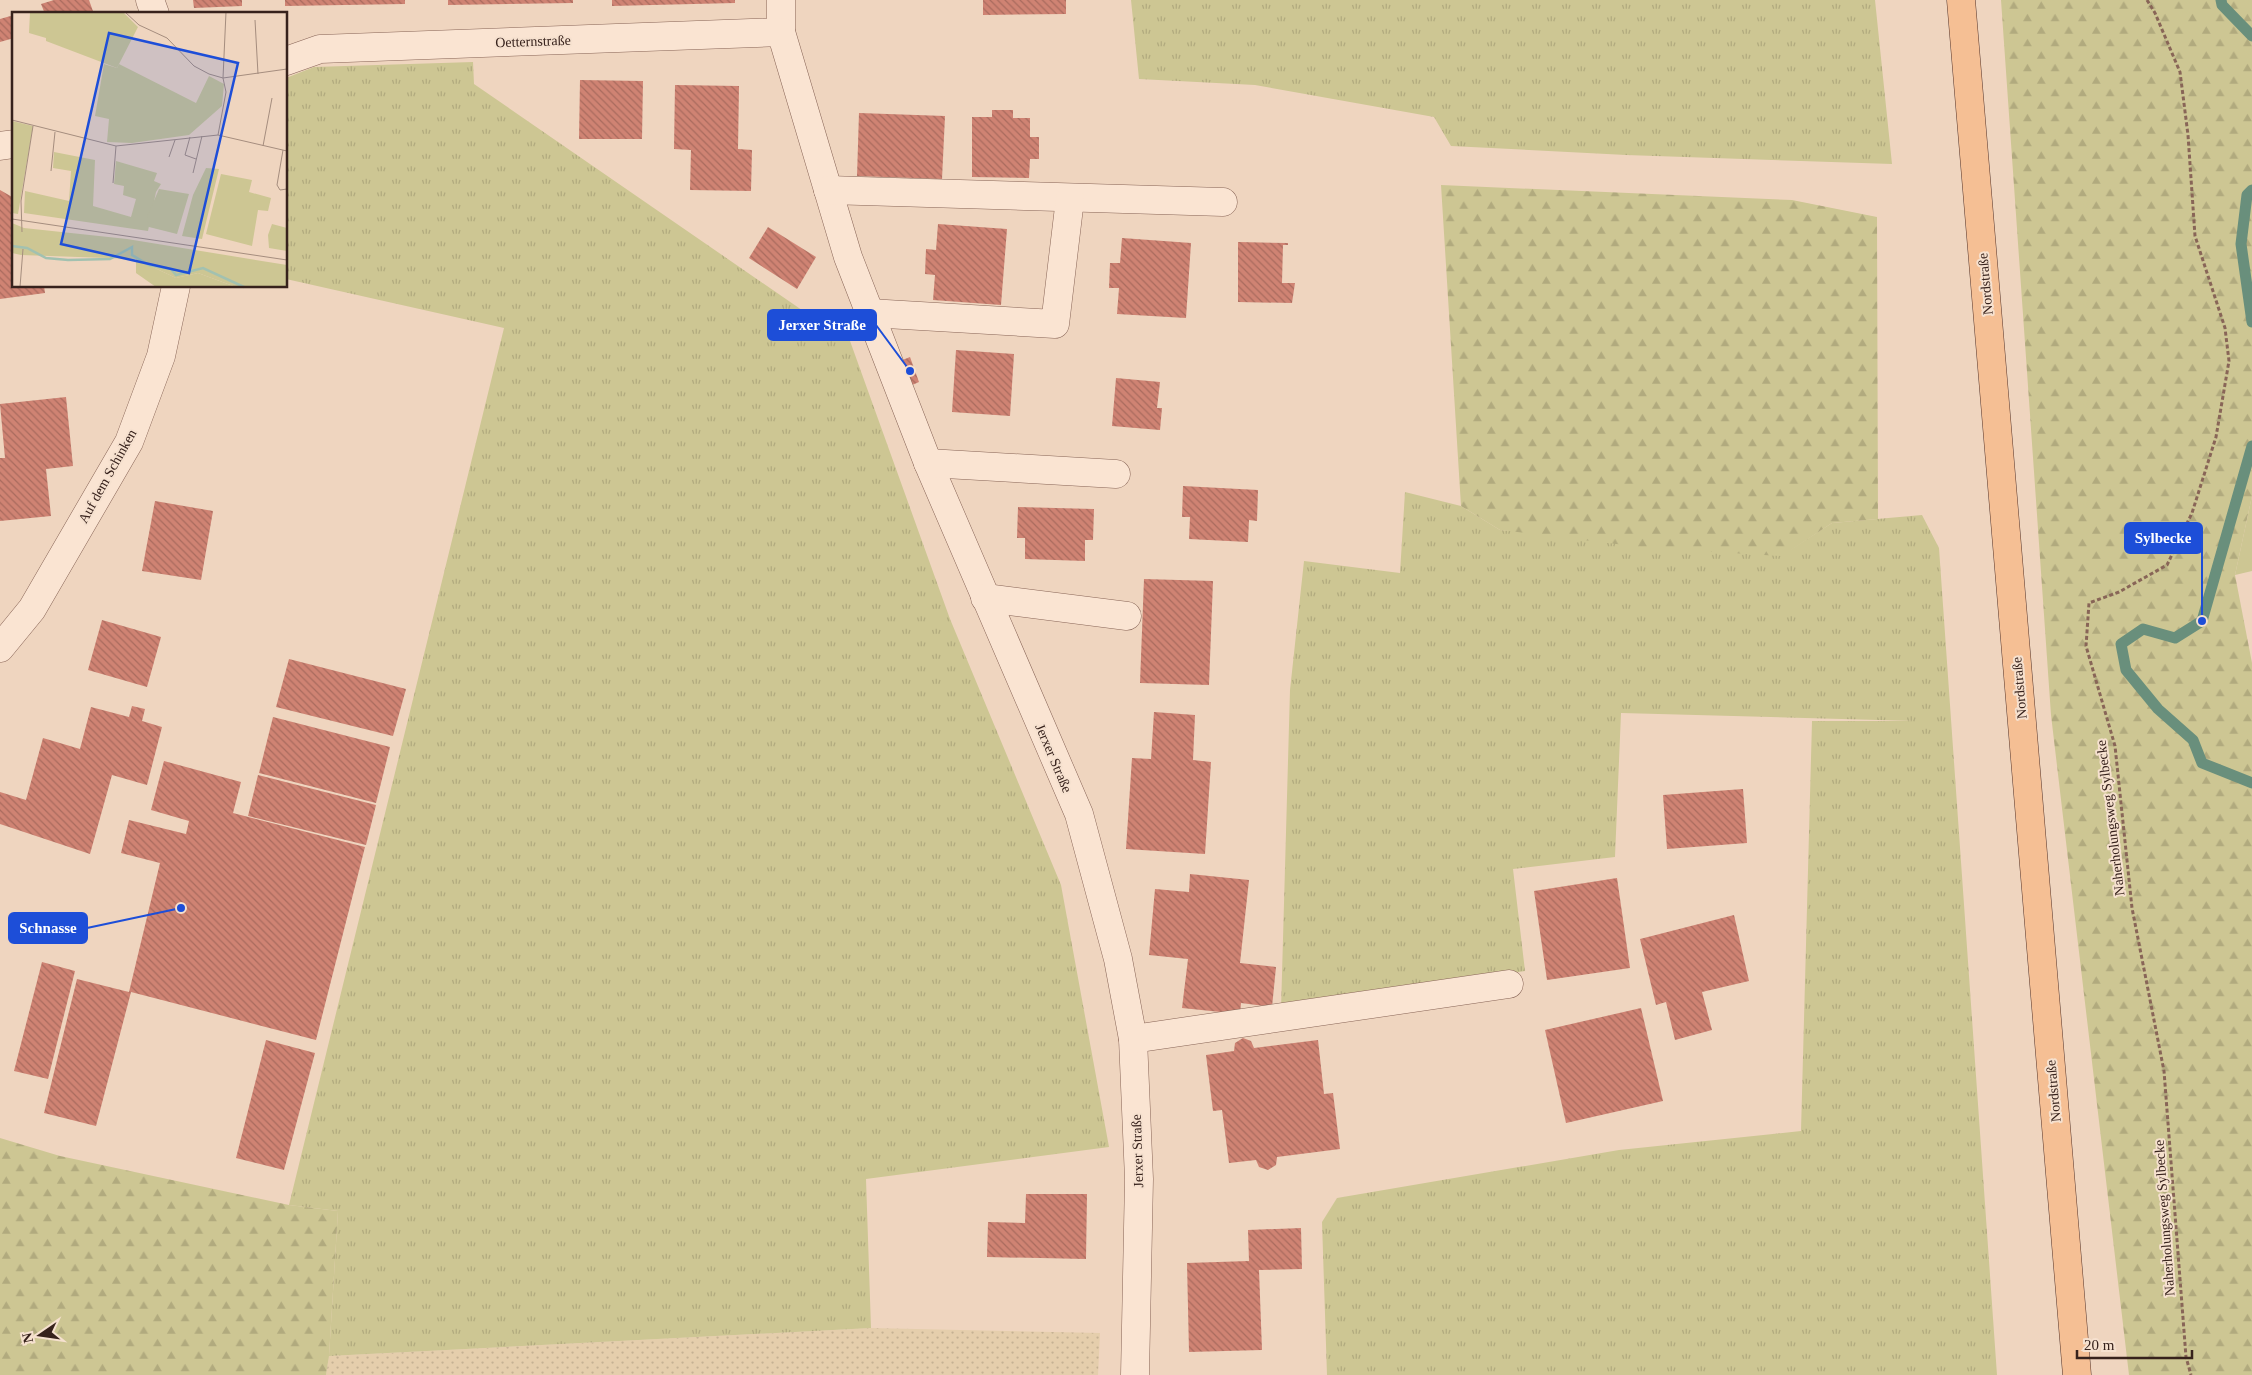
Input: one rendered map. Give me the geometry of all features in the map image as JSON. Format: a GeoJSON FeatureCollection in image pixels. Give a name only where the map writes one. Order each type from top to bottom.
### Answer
{"type":"FeatureCollection","features":[{"type":"Feature","properties":{"kind":"main road","name":"Nordstraße"},"geometry":{"type":"LineString","coordinates":[[1962,0],[2077,1375]]}},
{"type":"Feature","properties":{"kind":"street"},"geometry":{"type":"LineString","coordinates":[[150,0],[155,12]]}},
{"type":"Feature","properties":{"kind":"street","name":"Jerxer Straße"},"geometry":{"type":"LineString","coordinates":[[781,0],[781,32],[848,257],[928,463],[1079,814],[1118,959],[1133,1039],[1139,1179],[1135,1375]]}},
{"type":"Feature","properties":{"kind":"street","name":"Oetternstraße"},"geometry":{"type":"LineString","coordinates":[[288,60],[320,48],[781,32]]}},
{"type":"Feature","properties":{"kind":"street"},"geometry":{"type":"LineString","coordinates":[[828,190],[1070,199],[1223,202]]}},
{"type":"Feature","properties":{"kind":"street"},"geometry":{"type":"LineString","coordinates":[[869,313],[1055,324],[1070,199]]}},
{"type":"Feature","properties":{"kind":"street","name":"Auf dem Schinken"},"geometry":{"type":"LineString","coordinates":[[0,648],[32,609],[129,442],[161,356],[176,288]]}},
{"type":"Feature","properties":{"kind":"street"},"geometry":{"type":"LineString","coordinates":[[928,463],[1116,474]]}},
{"type":"Feature","properties":{"kind":"street"},"geometry":{"type":"LineString","coordinates":[[985,598],[1127,616]]}},
{"type":"Feature","properties":{"kind":"street"},"geometry":{"type":"LineString","coordinates":[[1133,1039],[1509,984]]}},
{"type":"Feature","properties":{"kind":"path","name":"Naherholungsweg Sylbecke"},"geometry":{"type":"LineString","coordinates":[[2147,0],[2156,13],[2180,72],[2188,135],[2195,236],[2225,328],[2229,361],[2216,437],[2192,513],[2167,565],[2119,592],[2089,603],[2086,646],[2115,746],[2132,908],[2164,1071],[2186,1357],[2191,1375]]}},
{"type":"Feature","properties":{"kind":"shaded area"},"geometry":{"type":"Polygon","coordinates":[[[871,1328],[1100,1333],[1098,1375],[326,1375],[329,1356],[871,1328]]]}},
{"type":"Feature","properties":{"kind":"green space"},"geometry":{"type":"Polygon","coordinates":[[[1131,0],[1875,0],[1892,164],[1626,155],[1451,146],[1434,117],[1255,85],[1139,79],[1131,0]]]}},
{"type":"Feature","properties":{"kind":"green space"},"geometry":{"type":"Polygon","coordinates":[[[2001,0],[2252,0],[2252,496],[2235,575],[2252,663],[2252,1375],[2129,1375],[2051,715],[2001,0]]]}},
{"type":"Feature","properties":{"kind":"green space"},"geometry":{"type":"Polygon","coordinates":[[[473,62],[474,84],[825,326],[845,327],[950,619],[1061,885],[1109,1147],[866,1179],[871,1328],[329,1356],[338,1211],[289,1205],[504,328],[288,279],[288,77],[314,67],[473,62]]]}},
{"type":"Feature","properties":{"kind":"green space"},"geometry":{"type":"Polygon","coordinates":[[[1441,185],[1792,200],[1877,217],[1878,519],[1832,523],[1782,556],[1650,548],[1500,530],[1461,506],[1441,185]]]}},
{"type":"Feature","properties":{"kind":"green space"},"geometry":{"type":"Polygon","coordinates":[[[1405,492],[1461,506],[1500,530],[1790,550],[1832,523],[1922,515],[1939,548],[1997,1375],[1327,1375],[1322,1222],[1337,1198],[1619,1150],[1801,1131],[1812,721],[1914,721],[1621,713],[1615,857],[1513,869],[1525,971],[1281,1010],[1290,690],[1304,561],[1400,573],[1405,492]]]}},
{"type":"Feature","properties":{"kind":"green space"},"geometry":{"type":"Polygon","coordinates":[[[2252,496],[2252,571],[2235,575],[2252,496]]]}},
{"type":"Feature","properties":{"kind":"green space"},"geometry":{"type":"Polygon","coordinates":[[[0,1138],[60,1156],[289,1205],[338,1211],[329,1356],[326,1375],[0,1375],[0,1138]]]}},
{"type":"Feature","properties":{"kind":"building"},"geometry":{"type":"Polygon","coordinates":[[[54,0],[89,0],[93,12],[44,12],[41,4],[54,0]]]}},
{"type":"Feature","properties":{"kind":"building"},"geometry":{"type":"Polygon","coordinates":[[[193,0],[242,0],[242,6],[194,8],[193,0]]]}},
{"type":"Feature","properties":{"kind":"building"},"geometry":{"type":"Polygon","coordinates":[[[285,0],[405,0],[405,4],[285,6],[285,0]]]}},
{"type":"Feature","properties":{"kind":"building"},"geometry":{"type":"Polygon","coordinates":[[[448,0],[573,0],[573,3],[448,5],[448,0]]]}},
{"type":"Feature","properties":{"kind":"building"},"geometry":{"type":"Polygon","coordinates":[[[612,0],[735,0],[735,3],[612,6],[612,0]]]}},
{"type":"Feature","properties":{"kind":"building"},"geometry":{"type":"Polygon","coordinates":[[[983,0],[1066,0],[1066,14],[983,15],[983,0]]]}},
{"type":"Feature","properties":{"kind":"building"},"geometry":{"type":"Polygon","coordinates":[[[12,16],[12,39],[0,42],[0,19],[12,16]]]}},
{"type":"Feature","properties":{"kind":"building"},"geometry":{"type":"Polygon","coordinates":[[[580,80],[643,81],[642,139],[579,139],[580,80]]]}},
{"type":"Feature","properties":{"kind":"building"},"geometry":{"type":"Polygon","coordinates":[[[675,85],[739,86],[738,149],[752,150],[751,191],[690,190],[691,150],[674,149],[675,85]]]}},
{"type":"Feature","properties":{"kind":"building"},"geometry":{"type":"Polygon","coordinates":[[[992,110],[1013,110],[1013,118],[1030,118],[1030,137],[1039,137],[1039,159],[1030,159],[1029,178],[972,177],[972,117],[992,117],[992,110]]]}},
{"type":"Feature","properties":{"kind":"building"},"geometry":{"type":"Polygon","coordinates":[[[859,113],[945,116],[942,179],[857,176],[859,113]]]}},
{"type":"Feature","properties":{"kind":"building"},"geometry":{"type":"Polygon","coordinates":[[[0,190],[12,197],[12,288],[44,288],[45,293],[0,299],[0,190]]]}},
{"type":"Feature","properties":{"kind":"building"},"geometry":{"type":"Polygon","coordinates":[[[938,224],[1007,229],[1001,305],[933,300],[935,275],[925,274],[926,249],[936,250],[938,224]]]}},
{"type":"Feature","properties":{"kind":"building"},"geometry":{"type":"Polygon","coordinates":[[[768,227],[816,257],[797,289],[749,258],[768,227]]]}},
{"type":"Feature","properties":{"kind":"building"},"geometry":{"type":"Polygon","coordinates":[[[1122,238],[1191,243],[1186,318],[1117,314],[1119,288],[1109,288],[1110,263],[1120,263],[1122,238]]]}},
{"type":"Feature","properties":{"kind":"building"},"geometry":{"type":"Polygon","coordinates":[[[1238,242],[1288,243],[1288,245],[1283,245],[1282,283],[1295,283],[1292,303],[1238,302],[1238,242]]]}},
{"type":"Feature","properties":{"kind":"building"},"geometry":{"type":"Polygon","coordinates":[[[956,350],[1014,354],[1010,416],[952,412],[956,350]]]}},
{"type":"Feature","properties":{"kind":"building"},"geometry":{"type":"Polygon","coordinates":[[[910,357],[919,382],[910,386],[900,361],[910,357]]]}},
{"type":"Feature","properties":{"kind":"building"},"geometry":{"type":"Polygon","coordinates":[[[1116,378],[1160,382],[1157,408],[1162,408],[1160,430],[1112,426],[1116,378]]]}},
{"type":"Feature","properties":{"kind":"building"},"geometry":{"type":"Polygon","coordinates":[[[66,397],[73,466],[46,469],[51,516],[0,521],[0,458],[5,458],[0,404],[66,397]]]}},
{"type":"Feature","properties":{"kind":"building"},"geometry":{"type":"Polygon","coordinates":[[[1183,486],[1258,490],[1257,521],[1249,520],[1248,542],[1189,539],[1190,517],[1182,517],[1183,486]]]}},
{"type":"Feature","properties":{"kind":"building"},"geometry":{"type":"Polygon","coordinates":[[[155,501],[213,511],[201,580],[142,571],[155,501]]]}},
{"type":"Feature","properties":{"kind":"building"},"geometry":{"type":"Polygon","coordinates":[[[1018,507],[1094,509],[1093,540],[1085,540],[1085,561],[1025,559],[1025,538],[1017,538],[1018,507]]]}},
{"type":"Feature","properties":{"kind":"building"},"geometry":{"type":"Polygon","coordinates":[[[1144,579],[1213,581],[1209,685],[1140,683],[1144,579]]]}},
{"type":"Feature","properties":{"kind":"building"},"geometry":{"type":"Polygon","coordinates":[[[102,620],[161,637],[147,687],[88,670],[102,620]]]}},
{"type":"Feature","properties":{"kind":"building"},"geometry":{"type":"Polygon","coordinates":[[[289,659],[406,689],[393,736],[276,707],[289,659]]]}},
{"type":"Feature","properties":{"kind":"building"},"geometry":{"type":"Polygon","coordinates":[[[132,706],[145,709],[142,721],[162,727],[147,785],[112,775],[90,854],[0,824],[0,792],[26,800],[43,738],[80,749],[91,707],[129,717],[132,706]]]}},
{"type":"Feature","properties":{"kind":"building"},"geometry":{"type":"Polygon","coordinates":[[[1154,712],[1195,715],[1193,760],[1211,762],[1205,854],[1126,849],[1132,758],[1151,759],[1154,712]]]}},
{"type":"Feature","properties":{"kind":"building"},"geometry":{"type":"Polygon","coordinates":[[[273,717],[390,747],[376,803],[259,773],[273,717]]]}},
{"type":"Feature","properties":{"kind":"building"},"geometry":{"type":"Polygon","coordinates":[[[164,761],[241,782],[233,813],[365,847],[316,1040],[131,992],[96,1126],[44,1113],[77,979],[129,992],[160,863],[121,853],[129,820],[186,834],[189,821],[151,810],[164,761]]]}},
{"type":"Feature","properties":{"kind":"building"},"geometry":{"type":"Polygon","coordinates":[[[258,775],[376,805],[366,845],[248,816],[258,775]]]}},
{"type":"Feature","properties":{"kind":"building"},"geometry":{"type":"Polygon","coordinates":[[[1743,789],[1747,843],[1667,849],[1663,795],[1743,789]]]}},
{"type":"Feature","properties":{"kind":"building"},"geometry":{"type":"Polygon","coordinates":[[[1190,874],[1249,880],[1240,963],[1276,967],[1272,1007],[1241,1003],[1240,1014],[1182,1008],[1188,959],[1149,955],[1155,889],[1189,892],[1190,874]]]}},
{"type":"Feature","properties":{"kind":"building"},"geometry":{"type":"Polygon","coordinates":[[[1617,878],[1630,968],[1547,980],[1534,891],[1617,878]]]}},
{"type":"Feature","properties":{"kind":"building"},"geometry":{"type":"Polygon","coordinates":[[[1734,915],[1749,981],[1702,992],[1712,1030],[1675,1040],[1666,1002],[1656,1005],[1640,939],[1734,915]]]}},
{"type":"Feature","properties":{"kind":"building"},"geometry":{"type":"Polygon","coordinates":[[[42,962],[75,971],[48,1079],[14,1071],[42,962]]]}},
{"type":"Feature","properties":{"kind":"building"},"geometry":{"type":"Polygon","coordinates":[[[1641,1008],[1663,1101],[1566,1123],[1545,1030],[1641,1008]]]}},
{"type":"Feature","properties":{"kind":"building"},"geometry":{"type":"Polygon","coordinates":[[[1243,1038],[1251,1041],[1254,1048],[1318,1040],[1324,1094],[1333,1093],[1340,1149],[1277,1157],[1276,1165],[1268,1170],[1259,1167],[1256,1160],[1229,1163],[1222,1110],[1213,1111],[1206,1055],[1234,1051],[1235,1043],[1243,1038]]]}},
{"type":"Feature","properties":{"kind":"building"},"geometry":{"type":"Polygon","coordinates":[[[266,1040],[315,1053],[284,1170],[236,1158],[266,1040]]]}},
{"type":"Feature","properties":{"kind":"building"},"geometry":{"type":"Polygon","coordinates":[[[1026,1194],[1087,1194],[1086,1259],[987,1257],[988,1222],[1025,1223],[1026,1194]]]}},
{"type":"Feature","properties":{"kind":"building"},"geometry":{"type":"Polygon","coordinates":[[[1301,1228],[1302,1269],[1259,1270],[1262,1350],[1189,1352],[1187,1263],[1249,1261],[1248,1230],[1301,1228]]]}},
{"type":"Feature","properties":{"kind":"waterway"},"geometry":{"type":"LineString","coordinates":[[2221,0],[2222,5],[2252,36]]}},
{"type":"Feature","properties":{"kind":"waterway"},"geometry":{"type":"LineString","coordinates":[[2252,190],[2247,195],[2241,244],[2252,322]]}},
{"type":"Feature","properties":{"kind":"waterway"},"geometry":{"type":"LineString","coordinates":[[2252,446],[2202,621],[2175,638],[2143,629],[2121,644],[2126,670],[2158,709],[2193,740],[2202,763],[2252,783]]}},
{"type":"Feature","properties":{"kind":"place","name":"Jerxer Straße"},"geometry":{"type":"Point","coordinates":[910,371]}},
{"type":"Feature","properties":{"kind":"place","name":"Sylbecke"},"geometry":{"type":"Point","coordinates":[2202,621]}},
{"type":"Feature","properties":{"kind":"place","name":"Schnasse"},"geometry":{"type":"Point","coordinates":[181,908]}}]}
